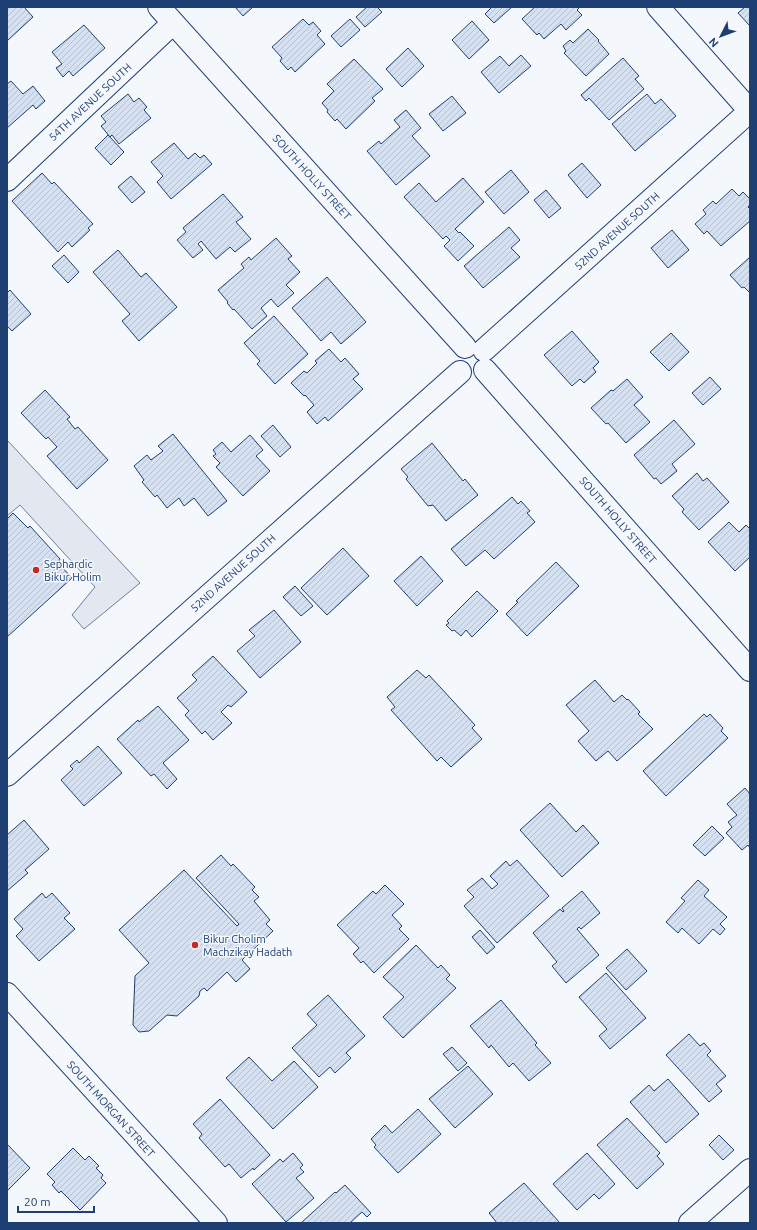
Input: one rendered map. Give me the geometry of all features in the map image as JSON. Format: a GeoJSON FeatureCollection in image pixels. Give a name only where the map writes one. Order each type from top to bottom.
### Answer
{"type":"FeatureCollection","features":[{"type":"Feature","properties":{"kind":"street","name":"SOUTH HOLLY STREET"},"geometry":{"type":"LineString","coordinates":[[159,7],[478,356],[750,670]]}},
{"type":"Feature","properties":{"kind":"street"},"geometry":{"type":"LineString","coordinates":[[658,7],[750,111]]}},
{"type":"Feature","properties":{"kind":"street","name":"54TH AVENUE SOUTH"},"geometry":{"type":"LineString","coordinates":[[7,180],[173,23]]}},
{"type":"Feature","properties":{"kind":"street","name":"52ND AVENUE SOUTH"},"geometry":{"type":"LineString","coordinates":[[7,775],[460,372],[471,378],[477,377],[478,356],[750,111]]}},
{"type":"Feature","properties":{"kind":"street","name":"SOUTH MORGAN STREET"},"geometry":{"type":"LineString","coordinates":[[7,994],[216,1223]]}},
{"type":"Feature","properties":{"kind":"street"},"geometry":{"type":"LineString","coordinates":[[690,1223],[750,1170]]}},
{"type":"Feature","properties":{"kind":"shaded area"},"geometry":{"type":"Polygon","coordinates":[[[7,440],[140,583],[84,629],[72,615],[95,587],[20,505],[7,516],[7,440]]]}},
{"type":"Feature","properties":{"kind":"building"},"geometry":{"type":"Polygon","coordinates":[[[7,7],[24,7],[33,17],[7,41],[7,7]]]}},
{"type":"Feature","properties":{"kind":"building"},"geometry":{"type":"Polygon","coordinates":[[[235,7],[253,7],[243,16],[235,7]]]}},
{"type":"Feature","properties":{"kind":"building"},"geometry":{"type":"Polygon","coordinates":[[[367,7],[377,7],[382,12],[365,27],[356,17],[367,7]]]}},
{"type":"Feature","properties":{"kind":"building"},"geometry":{"type":"Polygon","coordinates":[[[490,7],[512,7],[494,23],[485,14],[491,8],[490,7]]]}},
{"type":"Feature","properties":{"kind":"building"},"geometry":{"type":"Polygon","coordinates":[[[535,7],[580,7],[577,10],[582,15],[566,30],[561,24],[544,39],[539,33],[537,35],[522,19],[535,7]]]}},
{"type":"Feature","properties":{"kind":"building"},"geometry":{"type":"Polygon","coordinates":[[[745,7],[750,7],[750,26],[738,13],[745,7]]]}},
{"type":"Feature","properties":{"kind":"building"},"geometry":{"type":"Polygon","coordinates":[[[303,19],[309,25],[313,22],[321,31],[317,35],[325,44],[295,72],[291,67],[288,70],[280,61],[282,58],[272,47],[303,19]]]}},
{"type":"Feature","properties":{"kind":"building"},"geometry":{"type":"Polygon","coordinates":[[[350,19],[360,30],[341,47],[331,36],[350,19]]]}},
{"type":"Feature","properties":{"kind":"building"},"geometry":{"type":"Polygon","coordinates":[[[472,21],[489,40],[469,59],[452,40],[472,21]]]}},
{"type":"Feature","properties":{"kind":"building"},"geometry":{"type":"Polygon","coordinates":[[[84,25],[105,48],[73,76],[69,71],[63,77],[56,68],[62,64],[52,52],[84,25]]]}},
{"type":"Feature","properties":{"kind":"building"},"geometry":{"type":"Polygon","coordinates":[[[588,29],[599,40],[598,41],[609,54],[586,76],[564,53],[566,51],[563,46],[570,40],[573,43],[588,29]]]}},
{"type":"Feature","properties":{"kind":"building"},"geometry":{"type":"Polygon","coordinates":[[[408,48],[424,66],[402,87],[386,69],[408,48]]]}},
{"type":"Feature","properties":{"kind":"building"},"geometry":{"type":"Polygon","coordinates":[[[521,55],[531,66],[499,93],[481,72],[500,56],[509,66],[521,55]]]}},
{"type":"Feature","properties":{"kind":"building"},"geometry":{"type":"Polygon","coordinates":[[[623,58],[639,76],[635,79],[644,89],[609,120],[589,98],[586,101],[581,95],[623,58]]]}},
{"type":"Feature","properties":{"kind":"building"},"geometry":{"type":"Polygon","coordinates":[[[354,59],[383,89],[372,98],[375,101],[346,129],[337,119],[335,121],[327,112],[328,110],[322,103],[334,91],[327,84],[354,59]]]}},
{"type":"Feature","properties":{"kind":"building"},"geometry":{"type":"Polygon","coordinates":[[[11,81],[23,94],[33,86],[45,101],[36,109],[33,105],[7,128],[7,84],[11,81]]]}},
{"type":"Feature","properties":{"kind":"building"},"geometry":{"type":"Polygon","coordinates":[[[128,94],[134,102],[139,98],[147,107],[144,110],[151,118],[119,144],[112,135],[110,137],[101,126],[106,122],[101,116],[128,94]]]}},
{"type":"Feature","properties":{"kind":"building"},"geometry":{"type":"Polygon","coordinates":[[[647,94],[655,104],[661,99],[676,116],[635,151],[612,124],[647,94]]]}},
{"type":"Feature","properties":{"kind":"building"},"geometry":{"type":"Polygon","coordinates":[[[452,96],[466,113],[443,131],[429,114],[452,96]]]}},
{"type":"Feature","properties":{"kind":"building"},"geometry":{"type":"Polygon","coordinates":[[[406,110],[421,128],[412,136],[430,156],[396,185],[367,151],[379,141],[381,144],[400,127],[394,120],[406,110]]]}},
{"type":"Feature","properties":{"kind":"building"},"geometry":{"type":"Polygon","coordinates":[[[108,135],[124,152],[111,165],[95,148],[108,135]]]}},
{"type":"Feature","properties":{"kind":"building"},"geometry":{"type":"Polygon","coordinates":[[[174,143],[188,159],[195,153],[200,158],[204,155],[212,164],[171,199],[157,182],[163,176],[151,162],[174,143]]]}},
{"type":"Feature","properties":{"kind":"building"},"geometry":{"type":"Polygon","coordinates":[[[582,163],[601,185],[587,198],[568,175],[582,163]]]}},
{"type":"Feature","properties":{"kind":"building"},"geometry":{"type":"Polygon","coordinates":[[[511,170],[529,192],[504,214],[485,192],[511,170]]]}},
{"type":"Feature","properties":{"kind":"building"},"geometry":{"type":"Polygon","coordinates":[[[42,173],[52,184],[54,182],[93,224],[88,228],[90,230],[72,247],[68,242],[58,252],[12,201],[42,173]]]}},
{"type":"Feature","properties":{"kind":"building"},"geometry":{"type":"Polygon","coordinates":[[[131,176],[145,192],[132,203],[118,187],[131,176]]]}},
{"type":"Feature","properties":{"kind":"building"},"geometry":{"type":"Polygon","coordinates":[[[463,178],[484,202],[455,229],[474,246],[458,261],[444,246],[450,240],[446,236],[443,239],[404,197],[419,183],[436,202],[463,178]]]}},
{"type":"Feature","properties":{"kind":"building"},"geometry":{"type":"Polygon","coordinates":[[[732,189],[739,196],[743,192],[750,199],[750,205],[748,207],[750,209],[750,221],[721,246],[707,231],[704,234],[695,224],[706,214],[703,210],[713,201],[716,204],[732,189]]]}},
{"type":"Feature","properties":{"kind":"building"},"geometry":{"type":"Polygon","coordinates":[[[546,190],[561,208],[549,218],[534,200],[546,190]]]}},
{"type":"Feature","properties":{"kind":"building"},"geometry":{"type":"Polygon","coordinates":[[[223,194],[243,217],[236,222],[251,239],[235,252],[230,247],[216,259],[201,241],[198,244],[203,250],[193,258],[177,240],[186,232],[183,228],[223,194]]]}},
{"type":"Feature","properties":{"kind":"building"},"geometry":{"type":"Polygon","coordinates":[[[509,227],[520,240],[511,248],[520,257],[483,288],[464,266],[509,227]]]}},
{"type":"Feature","properties":{"kind":"building"},"geometry":{"type":"Polygon","coordinates":[[[672,230],[689,250],[668,268],[651,248],[672,230]]]}},
{"type":"Feature","properties":{"kind":"building"},"geometry":{"type":"Polygon","coordinates":[[[276,238],[292,256],[288,259],[300,272],[286,285],[294,293],[278,307],[271,299],[261,308],[267,316],[252,329],[234,309],[233,310],[218,290],[244,268],[241,264],[249,257],[251,260],[276,238]]]}},
{"type":"Feature","properties":{"kind":"building"},"geometry":{"type":"Polygon","coordinates":[[[118,250],[141,277],[146,273],[177,307],[139,341],[122,321],[130,314],[93,272],[118,250]]]}},
{"type":"Feature","properties":{"kind":"building"},"geometry":{"type":"Polygon","coordinates":[[[64,255],[79,272],[68,283],[52,266],[64,255]]]}},
{"type":"Feature","properties":{"kind":"building"},"geometry":{"type":"Polygon","coordinates":[[[750,257],[750,293],[744,287],[742,288],[730,275],[750,257]]]}},
{"type":"Feature","properties":{"kind":"building"},"geometry":{"type":"Polygon","coordinates":[[[327,277],[366,322],[341,344],[331,332],[321,341],[292,308],[327,277]]]}},
{"type":"Feature","properties":{"kind":"building"},"geometry":{"type":"Polygon","coordinates":[[[10,290],[31,314],[12,331],[7,326],[7,293],[10,290]]]}},
{"type":"Feature","properties":{"kind":"building"},"geometry":{"type":"Polygon","coordinates":[[[274,316],[308,354],[275,384],[257,364],[260,361],[244,343],[274,316]]]}},
{"type":"Feature","properties":{"kind":"building"},"geometry":{"type":"Polygon","coordinates":[[[572,331],[599,362],[593,368],[596,372],[584,383],[580,379],[572,386],[544,355],[572,331]]]}},
{"type":"Feature","properties":{"kind":"building"},"geometry":{"type":"Polygon","coordinates":[[[671,333],[689,352],[669,371],[650,352],[671,333]]]}},
{"type":"Feature","properties":{"kind":"building"},"geometry":{"type":"Polygon","coordinates":[[[329,349],[341,362],[345,358],[359,374],[353,379],[363,389],[328,421],[325,417],[317,424],[307,412],[314,405],[291,383],[304,371],[307,373],[317,363],[315,361],[329,349]]]}},
{"type":"Feature","properties":{"kind":"building"},"geometry":{"type":"Polygon","coordinates":[[[710,377],[721,389],[703,405],[692,393],[710,377]]]}},
{"type":"Feature","properties":{"kind":"building"},"geometry":{"type":"Polygon","coordinates":[[[627,379],[643,397],[634,405],[650,422],[626,443],[608,423],[606,424],[591,408],[611,390],[613,391],[627,379]]]}},
{"type":"Feature","properties":{"kind":"building"},"geometry":{"type":"Polygon","coordinates":[[[45,390],[70,417],[67,419],[75,429],[78,427],[108,460],[77,489],[47,456],[57,447],[48,437],[46,439],[21,413],[45,390]]]}},
{"type":"Feature","properties":{"kind":"building"},"geometry":{"type":"Polygon","coordinates":[[[674,420],[695,444],[672,464],[677,471],[661,484],[656,478],[654,479],[634,455],[674,420]]]}},
{"type":"Feature","properties":{"kind":"building"},"geometry":{"type":"Polygon","coordinates":[[[273,425],[291,447],[280,457],[261,436],[273,425]]]}},
{"type":"Feature","properties":{"kind":"building"},"geometry":{"type":"Polygon","coordinates":[[[173,434],[227,501],[208,516],[194,498],[184,506],[179,498],[167,508],[157,495],[155,497],[142,482],[144,480],[134,466],[147,455],[151,460],[163,451],[158,446],[173,434]]]}},
{"type":"Feature","properties":{"kind":"building"},"geometry":{"type":"Polygon","coordinates":[[[250,435],[263,450],[256,456],[270,471],[243,496],[216,467],[220,463],[213,456],[216,454],[213,450],[222,442],[231,452],[250,435]]]}},
{"type":"Feature","properties":{"kind":"building"},"geometry":{"type":"Polygon","coordinates":[[[432,443],[463,481],[465,479],[478,495],[446,521],[433,505],[428,506],[406,479],[408,477],[401,469],[432,443]]]}},
{"type":"Feature","properties":{"kind":"building"},"geometry":{"type":"Polygon","coordinates":[[[697,473],[703,481],[707,478],[729,502],[699,530],[682,512],[684,509],[672,496],[697,473]]]}},
{"type":"Feature","properties":{"kind":"building"},"geometry":{"type":"Polygon","coordinates":[[[512,497],[518,504],[521,501],[530,511],[527,513],[535,522],[494,559],[485,550],[466,566],[451,549],[512,497]]]}},
{"type":"Feature","properties":{"kind":"building","name":"Sephardic Bikur Holim"},"geometry":{"type":"Polygon","coordinates":[[[13,513],[28,528],[30,526],[60,559],[58,563],[72,578],[7,637],[7,519],[13,513]]]}},
{"type":"Feature","properties":{"kind":"building"},"geometry":{"type":"Polygon","coordinates":[[[729,522],[739,532],[746,525],[750,529],[750,557],[735,571],[708,542],[729,522]]]}},
{"type":"Feature","properties":{"kind":"building"},"geometry":{"type":"Polygon","coordinates":[[[343,548],[369,576],[327,615],[301,588],[343,548]]]}},
{"type":"Feature","properties":{"kind":"building"},"geometry":{"type":"Polygon","coordinates":[[[421,556],[443,581],[417,606],[394,581],[421,556]]]}},
{"type":"Feature","properties":{"kind":"building"},"geometry":{"type":"Polygon","coordinates":[[[556,562],[579,586],[527,636],[506,614],[518,602],[516,601],[556,562]]]}},
{"type":"Feature","properties":{"kind":"building"},"geometry":{"type":"Polygon","coordinates":[[[295,586],[313,606],[301,616],[283,597],[295,586]]]}},
{"type":"Feature","properties":{"kind":"building"},"geometry":{"type":"Polygon","coordinates":[[[477,591],[498,611],[472,637],[466,630],[461,636],[454,630],[452,631],[446,625],[449,623],[447,621],[477,591]]]}},
{"type":"Feature","properties":{"kind":"building"},"geometry":{"type":"Polygon","coordinates":[[[274,610],[301,642],[260,678],[237,651],[255,636],[249,630],[274,610]]]}},
{"type":"Feature","properties":{"kind":"building"},"geometry":{"type":"Polygon","coordinates":[[[213,656],[247,692],[231,707],[228,705],[221,712],[232,723],[213,740],[205,731],[202,734],[185,715],[189,711],[177,698],[197,680],[192,675],[213,656]]]}},
{"type":"Feature","properties":{"kind":"building"},"geometry":{"type":"Polygon","coordinates":[[[417,670],[426,678],[429,675],[475,725],[472,728],[482,739],[451,767],[441,757],[437,761],[391,710],[395,707],[387,697],[417,670]]]}},
{"type":"Feature","properties":{"kind":"building"},"geometry":{"type":"Polygon","coordinates":[[[595,680],[614,702],[622,695],[627,700],[628,699],[640,712],[638,714],[653,729],[617,761],[608,751],[596,761],[578,741],[589,731],[566,705],[595,680]]]}},
{"type":"Feature","properties":{"kind":"building"},"geometry":{"type":"Polygon","coordinates":[[[158,706],[189,740],[163,763],[177,779],[167,789],[154,774],[151,776],[117,739],[138,720],[139,722],[158,706]]]}},
{"type":"Feature","properties":{"kind":"building"},"geometry":{"type":"Polygon","coordinates":[[[704,714],[707,717],[710,714],[723,728],[721,731],[728,738],[666,796],[643,771],[704,714]]]}},
{"type":"Feature","properties":{"kind":"building"},"geometry":{"type":"Polygon","coordinates":[[[98,746],[122,773],[84,806],[61,780],[73,769],[70,766],[77,760],[79,763],[98,746]]]}},
{"type":"Feature","properties":{"kind":"building"},"geometry":{"type":"Polygon","coordinates":[[[745,788],[750,794],[750,848],[748,845],[742,850],[726,833],[732,827],[728,822],[737,815],[727,804],[745,788]]]}},
{"type":"Feature","properties":{"kind":"building"},"geometry":{"type":"Polygon","coordinates":[[[550,803],[576,832],[583,825],[599,843],[562,877],[520,830],[550,803]]]}},
{"type":"Feature","properties":{"kind":"building"},"geometry":{"type":"Polygon","coordinates":[[[24,820],[49,849],[25,870],[28,873],[7,891],[7,835],[24,820]]]}},
{"type":"Feature","properties":{"kind":"building"},"geometry":{"type":"Polygon","coordinates":[[[712,826],[724,838],[705,856],[693,845],[712,826]]]}},
{"type":"Feature","properties":{"kind":"building","name":"Bikur Cholim Machzikay Hadath"},"geometry":{"type":"Polygon","coordinates":[[[221,855],[231,866],[233,864],[255,887],[252,890],[259,897],[254,901],[270,920],[266,924],[273,931],[242,960],[250,969],[236,982],[227,972],[207,991],[204,988],[200,991],[199,996],[177,1016],[167,1015],[149,1031],[139,1032],[133,1025],[135,976],[149,963],[119,930],[184,870],[237,926],[239,924],[196,878],[221,855]]]}},
{"type":"Feature","properties":{"kind":"building"},"geometry":{"type":"Polygon","coordinates":[[[517,860],[549,896],[497,943],[464,906],[474,897],[467,890],[482,878],[492,889],[498,884],[490,876],[506,861],[510,866],[517,860]]]}},
{"type":"Feature","properties":{"kind":"building"},"geometry":{"type":"Polygon","coordinates":[[[698,880],[709,890],[704,896],[727,917],[720,924],[725,929],[720,935],[713,929],[699,944],[682,928],[678,933],[666,922],[685,901],[681,898],[698,880]]]}},
{"type":"Feature","properties":{"kind":"building"},"geometry":{"type":"Polygon","coordinates":[[[385,885],[404,904],[392,915],[402,926],[399,929],[409,939],[374,973],[363,961],[361,963],[353,954],[359,948],[337,925],[373,891],[376,894],[385,885]]]}},
{"type":"Feature","properties":{"kind":"building"},"geometry":{"type":"Polygon","coordinates":[[[582,891],[600,913],[581,929],[579,927],[577,929],[599,955],[566,983],[552,966],[557,962],[533,933],[560,909],[563,912],[564,911],[562,908],[582,891]]]}},
{"type":"Feature","properties":{"kind":"building"},"geometry":{"type":"Polygon","coordinates":[[[42,893],[46,898],[52,893],[70,913],[64,918],[75,929],[39,961],[16,936],[23,929],[14,919],[42,893]]]}},
{"type":"Feature","properties":{"kind":"building"},"geometry":{"type":"Polygon","coordinates":[[[480,930],[495,947],[487,954],[472,937],[480,930]]]}},
{"type":"Feature","properties":{"kind":"building"},"geometry":{"type":"Polygon","coordinates":[[[416,945],[438,968],[441,965],[450,975],[446,979],[456,988],[403,1038],[383,1017],[404,997],[383,977],[416,945]]]}},
{"type":"Feature","properties":{"kind":"building"},"geometry":{"type":"Polygon","coordinates":[[[627,949],[647,971],[626,990],[606,968],[627,949]]]}},
{"type":"Feature","properties":{"kind":"building"},"geometry":{"type":"Polygon","coordinates":[[[606,973],[646,1018],[610,1049],[599,1036],[607,1029],[579,997],[606,973]]]}},
{"type":"Feature","properties":{"kind":"building"},"geometry":{"type":"Polygon","coordinates":[[[328,995],[365,1036],[346,1053],[351,1058],[335,1073],[330,1067],[319,1077],[292,1048],[317,1025],[307,1014],[328,995]]]}},
{"type":"Feature","properties":{"kind":"building"},"geometry":{"type":"Polygon","coordinates":[[[501,1000],[537,1043],[535,1045],[551,1063],[529,1081],[513,1063],[509,1067],[491,1045],[489,1048],[470,1026],[501,1000]]]}},
{"type":"Feature","properties":{"kind":"building"},"geometry":{"type":"Polygon","coordinates":[[[689,1034],[700,1046],[704,1043],[711,1051],[707,1055],[726,1076],[716,1084],[722,1091],[709,1102],[666,1055],[689,1034]]]}},
{"type":"Feature","properties":{"kind":"building"},"geometry":{"type":"Polygon","coordinates":[[[452,1047],[467,1063],[458,1071],[443,1054],[452,1047]]]}},
{"type":"Feature","properties":{"kind":"building"},"geometry":{"type":"Polygon","coordinates":[[[249,1057],[272,1081],[294,1061],[318,1087],[273,1129],[226,1078],[249,1057]]]}},
{"type":"Feature","properties":{"kind":"building"},"geometry":{"type":"Polygon","coordinates":[[[468,1066],[493,1094],[455,1128],[429,1099],[468,1066]]]}},
{"type":"Feature","properties":{"kind":"building"},"geometry":{"type":"Polygon","coordinates":[[[668,1079],[699,1114],[666,1143],[630,1102],[649,1085],[654,1091],[668,1079]]]}},
{"type":"Feature","properties":{"kind":"building"},"geometry":{"type":"Polygon","coordinates":[[[220,1099],[270,1155],[254,1170],[253,1168],[241,1178],[229,1164],[225,1167],[199,1138],[202,1134],[193,1124],[220,1099]]]}},
{"type":"Feature","properties":{"kind":"building"},"geometry":{"type":"Polygon","coordinates":[[[418,1109],[441,1134],[398,1173],[374,1147],[376,1145],[371,1139],[385,1125],[392,1133],[418,1109]]]}},
{"type":"Feature","properties":{"kind":"building"},"geometry":{"type":"Polygon","coordinates":[[[627,1118],[660,1153],[657,1156],[664,1164],[637,1189],[597,1145],[627,1118]]]}},
{"type":"Feature","properties":{"kind":"building"},"geometry":{"type":"Polygon","coordinates":[[[719,1135],[734,1150],[723,1160],[709,1145],[719,1135]]]}},
{"type":"Feature","properties":{"kind":"building"},"geometry":{"type":"Polygon","coordinates":[[[7,1144],[30,1168],[7,1191],[7,1144]]]}},
{"type":"Feature","properties":{"kind":"building"},"geometry":{"type":"Polygon","coordinates":[[[73,1148],[85,1160],[89,1156],[99,1166],[96,1168],[103,1175],[101,1178],[106,1183],[80,1210],[61,1191],[59,1193],[52,1185],[55,1182],[47,1174],[73,1148]]]}},
{"type":"Feature","properties":{"kind":"building"},"geometry":{"type":"Polygon","coordinates":[[[293,1153],[303,1165],[300,1168],[304,1172],[296,1178],[314,1198],[286,1222],[252,1184],[280,1159],[283,1162],[293,1153]]]}},
{"type":"Feature","properties":{"kind":"building"},"geometry":{"type":"Polygon","coordinates":[[[587,1153],[615,1184],[599,1199],[594,1194],[577,1210],[553,1184],[587,1153]]]}},
{"type":"Feature","properties":{"kind":"building"},"geometry":{"type":"Polygon","coordinates":[[[524,1183],[560,1223],[497,1223],[489,1213],[524,1183]]]}},
{"type":"Feature","properties":{"kind":"building"},"geometry":{"type":"Polygon","coordinates":[[[345,1185],[371,1213],[367,1217],[362,1212],[350,1223],[301,1223],[335,1192],[336,1193],[345,1185]]]}},
{"type":"Feature","properties":{"kind":"place","name":"Sephardic Bikur Holim"},"geometry":{"type":"Point","coordinates":[36,570]}},
{"type":"Feature","properties":{"kind":"place","name":"Bikur Cholim Machzikay Hadath"},"geometry":{"type":"Point","coordinates":[195,945]}}]}
